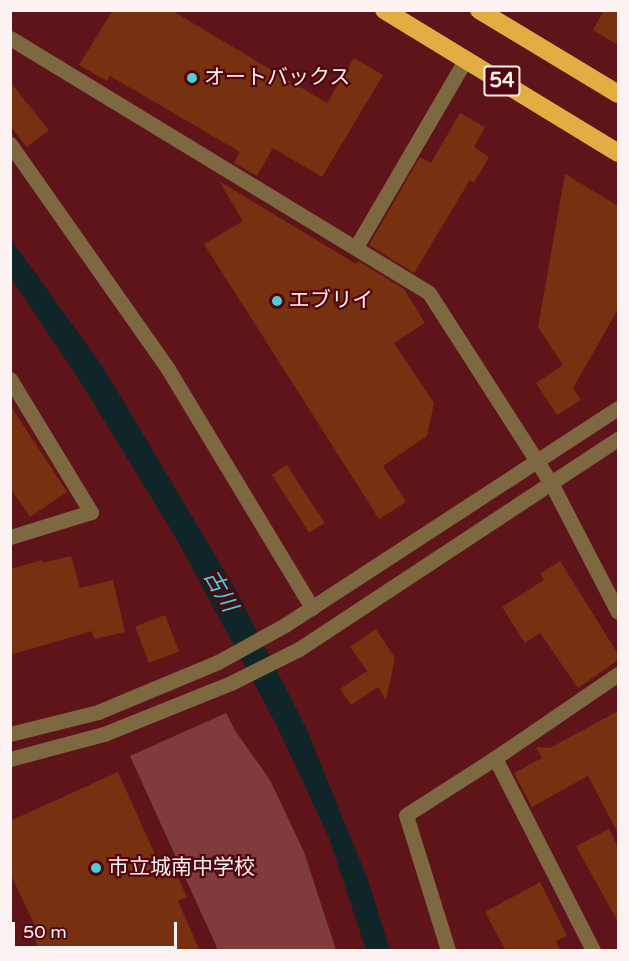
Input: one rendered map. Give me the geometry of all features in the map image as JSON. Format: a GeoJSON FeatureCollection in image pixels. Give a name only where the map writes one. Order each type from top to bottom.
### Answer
{"type":"FeatureCollection","features":[{"type":"Feature","properties":{"kind":"highway","name":"54"},"geometry":{"type":"LineString","coordinates":[[384,10],[618,153]]}},
{"type":"Feature","properties":{"kind":"highway","name":"54"},"geometry":{"type":"LineString","coordinates":[[489,13],[618,94]]}},
{"type":"Feature","properties":{"kind":"street"},"geometry":{"type":"LineString","coordinates":[[10,38],[429,292],[551,483],[618,612]]}},
{"type":"Feature","properties":{"kind":"street"},"geometry":{"type":"LineString","coordinates":[[356,248],[466,59]]}},
{"type":"Feature","properties":{"kind":"street"},"geometry":{"type":"LineString","coordinates":[[10,144],[168,369],[312,609]]}},
{"type":"Feature","properties":{"kind":"street"},"geometry":{"type":"LineString","coordinates":[[10,379],[91,512],[10,537]]}},
{"type":"Feature","properties":{"kind":"street"},"geometry":{"type":"LineString","coordinates":[[10,734],[98,712],[218,662],[312,609],[618,408]]}},
{"type":"Feature","properties":{"kind":"street"},"geometry":{"type":"LineString","coordinates":[[10,759],[104,734],[231,683],[299,649],[618,439]]}},
{"type":"Feature","properties":{"kind":"street"},"geometry":{"type":"LineString","coordinates":[[448,951],[406,815],[495,758],[618,674]]}},
{"type":"Feature","properties":{"kind":"street"},"geometry":{"type":"LineString","coordinates":[[495,758],[594,951]]}},
{"type":"Feature","properties":{"kind":"shaded area"},"geometry":{"type":"Polygon","coordinates":[[[226,713],[236,732],[270,780],[304,852],[336,950],[218,950],[130,756],[226,713]]]}},
{"type":"Feature","properties":{"kind":"water","name":"古川"},"geometry":{"type":"Polygon","coordinates":[[[10,238],[103,367],[237,592],[307,730],[368,880],[390,950],[366,950],[329,838],[276,724],[176,538],[80,381],[11,278],[10,238]]]}},
{"type":"Feature","properties":{"kind":"building","name":"オートバックス"},"geometry":{"type":"Polygon","coordinates":[[[113,10],[171,10],[327,103],[354,58],[383,75],[322,177],[273,148],[257,176],[234,163],[240,152],[110,76],[107,81],[79,65],[113,10]]]}},
{"type":"Feature","properties":{"kind":"building"},"geometry":{"type":"Polygon","coordinates":[[[604,10],[618,10],[618,45],[593,30],[604,10]]]}},
{"type":"Feature","properties":{"kind":"building"},"geometry":{"type":"Polygon","coordinates":[[[10,82],[49,130],[27,147],[10,126],[10,82]]]}},
{"type":"Feature","properties":{"kind":"building"},"geometry":{"type":"Polygon","coordinates":[[[460,113],[485,127],[474,147],[489,157],[474,183],[470,180],[414,273],[369,245],[420,157],[431,163],[460,113]]]}},
{"type":"Feature","properties":{"kind":"building"},"geometry":{"type":"Polygon","coordinates":[[[565,174],[618,206],[618,309],[573,388],[581,400],[557,415],[536,383],[563,365],[538,327],[565,174]]]}},
{"type":"Feature","properties":{"kind":"building"},"geometry":{"type":"Polygon","coordinates":[[[219,181],[356,264],[358,261],[404,289],[425,323],[394,343],[434,403],[427,436],[383,466],[406,502],[379,519],[204,244],[243,221],[219,181]]]}},
{"type":"Feature","properties":{"kind":"building"},"geometry":{"type":"Polygon","coordinates":[[[10,405],[67,492],[30,517],[10,488],[10,405]]]}},
{"type":"Feature","properties":{"kind":"building"},"geometry":{"type":"Polygon","coordinates":[[[287,465],[325,523],[309,533],[272,475],[287,465]]]}},
{"type":"Feature","properties":{"kind":"building"},"geometry":{"type":"Polygon","coordinates":[[[71,556],[80,588],[113,580],[125,632],[94,639],[92,631],[10,655],[10,569],[42,560],[42,563],[71,556]]]}},
{"type":"Feature","properties":{"kind":"building"},"geometry":{"type":"Polygon","coordinates":[[[560,561],[618,654],[618,660],[578,688],[540,633],[525,643],[502,607],[544,580],[540,574],[560,561]]]}},
{"type":"Feature","properties":{"kind":"building"},"geometry":{"type":"Polygon","coordinates":[[[165,615],[179,651],[149,663],[135,626],[165,615]]]}},
{"type":"Feature","properties":{"kind":"building"},"geometry":{"type":"Polygon","coordinates":[[[376,629],[395,658],[386,700],[378,687],[351,705],[340,689],[367,671],[350,647],[376,629]]]}},
{"type":"Feature","properties":{"kind":"building"},"geometry":{"type":"Polygon","coordinates":[[[618,711],[618,833],[588,776],[532,807],[514,773],[542,758],[536,747],[550,748],[618,711]]]}},
{"type":"Feature","properties":{"kind":"building","name":"市立城南中学校"},"geometry":{"type":"Polygon","coordinates":[[[118,772],[162,870],[172,865],[187,897],[178,901],[200,951],[40,951],[30,928],[35,926],[10,873],[10,821],[118,772]]]}},
{"type":"Feature","properties":{"kind":"building"},"geometry":{"type":"Polygon","coordinates":[[[609,829],[618,847],[618,922],[576,846],[609,829]]]}},
{"type":"Feature","properties":{"kind":"building"},"geometry":{"type":"Polygon","coordinates":[[[540,882],[567,936],[556,941],[561,951],[506,951],[485,912],[540,882]]]}},
{"type":"Feature","properties":{"kind":"place","name":"オートバックス"},"geometry":{"type":"Point","coordinates":[192,78]}},
{"type":"Feature","properties":{"kind":"place","name":"エブリイ"},"geometry":{"type":"Point","coordinates":[277,301]}},
{"type":"Feature","properties":{"kind":"place","name":"市立城南中学校"},"geometry":{"type":"Point","coordinates":[96,868]}}]}
